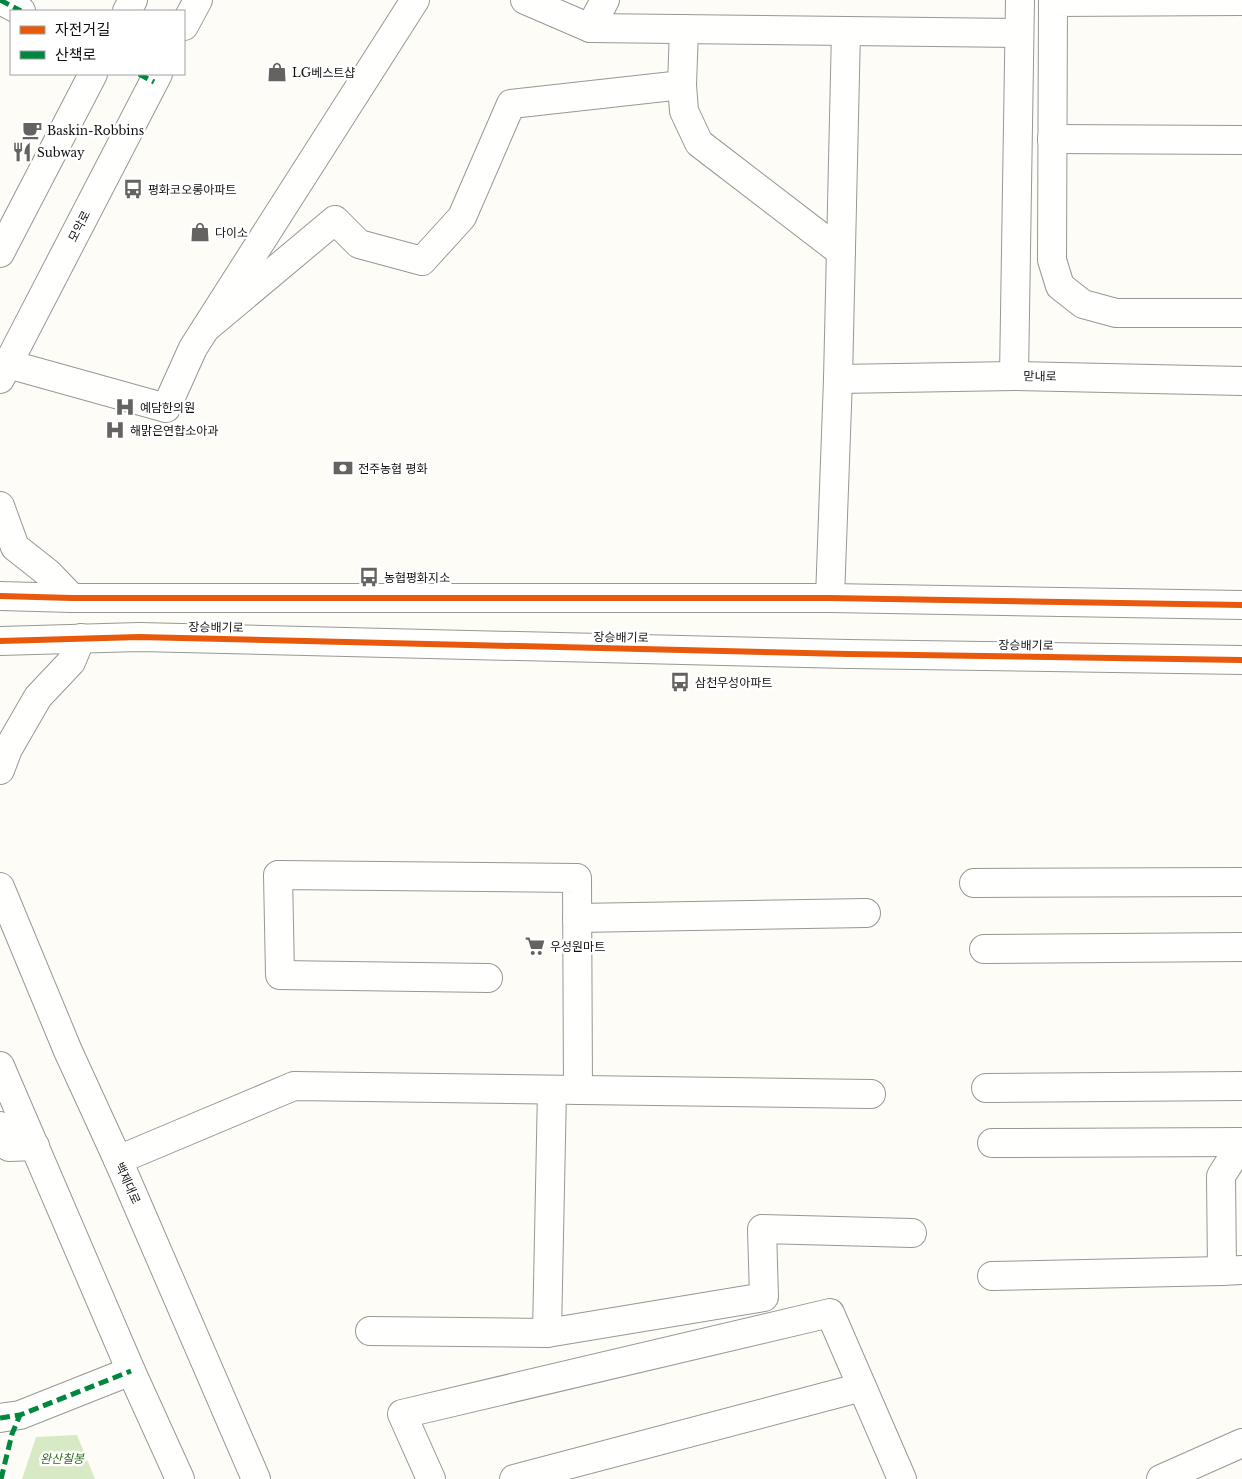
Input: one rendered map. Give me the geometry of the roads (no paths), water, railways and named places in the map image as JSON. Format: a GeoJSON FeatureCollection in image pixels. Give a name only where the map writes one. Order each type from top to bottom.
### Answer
{"type":"FeatureCollection","features":[{"type":"Feature","properties":{"kind":"street"},"geometry":{"type":"LineString","coordinates":[[0,0],[19,10]]}},
{"type":"Feature","properties":{"kind":"street"},"geometry":{"type":"LineString","coordinates":[[185,24],[198,0]]}},
{"type":"Feature","properties":{"kind":"street"},"geometry":{"type":"LineString","coordinates":[[4,371],[166,408],[193,348],[416,0]]}},
{"type":"Feature","properties":{"kind":"street"},"geometry":{"type":"LineString","coordinates":[[525,0],[590,28],[1019,33]]}},
{"type":"Feature","properties":{"kind":"street"},"geometry":{"type":"LineString","coordinates":[[590,28],[605,0]]}},
{"type":"Feature","properties":{"kind":"street"},"geometry":{"type":"LineString","coordinates":[[1014,376],[1020,0]]}},
{"type":"Feature","properties":{"kind":"street"},"geometry":{"type":"LineString","coordinates":[[1242,1],[1053,2],[1052,139],[1052,260],[1060,286],[1083,304],[1116,313],[1242,314]]}},
{"type":"Feature","properties":{"kind":"street"},"geometry":{"type":"LineString","coordinates":[[684,29],[682,85],[684,111],[699,143],[841,252]]}},
{"type":"Feature","properties":{"kind":"street"},"geometry":{"type":"LineString","coordinates":[[830,598],[838,379],[846,31]]}},
{"type":"Feature","properties":{"kind":"street"},"geometry":{"type":"LineString","coordinates":[[0,253],[92,75]]}},
{"type":"Feature","properties":{"kind":"street","name":"모악로"},"geometry":{"type":"LineString","coordinates":[[4,371],[150,76]]}},
{"type":"Feature","properties":{"kind":"street"},"geometry":{"type":"LineString","coordinates":[[206,328],[336,220],[359,244],[422,261],[462,217],[511,104],[682,85]]}},
{"type":"Feature","properties":{"kind":"street"},"geometry":{"type":"LineString","coordinates":[[1052,139],[1242,140]]}},
{"type":"Feature","properties":{"kind":"street","name":"맏내로"},"geometry":{"type":"LineString","coordinates":[[838,379],[1014,376],[1242,381]]}},
{"type":"Feature","properties":{"kind":"street"},"geometry":{"type":"LineString","coordinates":[[0,506],[15,547],[48,573],[72,598]]}},
{"type":"Feature","properties":{"kind":"street"},"geometry":{"type":"LineString","coordinates":[[0,596],[72,598],[830,598],[1242,605]]}},
{"type":"Feature","properties":{"kind":"street","name":"장승배기로"},"geometry":{"type":"LineString","coordinates":[[0,641],[140,637],[848,654],[1242,660]]}},
{"type":"Feature","properties":{"kind":"street"},"geometry":{"type":"LineString","coordinates":[[0,770],[8,749],[38,697],[71,662],[81,638]]}},
{"type":"Feature","properties":{"kind":"street"},"geometry":{"type":"LineString","coordinates":[[488,978],[280,975],[278,875],[577,878],[577,918],[547,1333]]}},
{"type":"Feature","properties":{"kind":"street"},"geometry":{"type":"LineString","coordinates":[[974,884],[1242,882]]}},
{"type":"Feature","properties":{"kind":"street","name":"백제대로"},"geometry":{"type":"LineString","coordinates":[[0,887],[68,1051],[118,1160],[256,1479]]}},
{"type":"Feature","properties":{"kind":"street"},"geometry":{"type":"LineString","coordinates":[[577,918],[866,913]]}},
{"type":"Feature","properties":{"kind":"street"},"geometry":{"type":"LineString","coordinates":[[984,950],[1242,948]]}},
{"type":"Feature","properties":{"kind":"street"},"geometry":{"type":"LineString","coordinates":[[0,1066],[131,1371],[180,1479]]}},
{"type":"Feature","properties":{"kind":"street"},"geometry":{"type":"LineString","coordinates":[[118,1160],[294,1086],[871,1094]]}},
{"type":"Feature","properties":{"kind":"street"},"geometry":{"type":"LineString","coordinates":[[986,1088],[1242,1086]]}},
{"type":"Feature","properties":{"kind":"street"},"geometry":{"type":"LineString","coordinates":[[0,1126],[9,1148],[35,1146]]}},
{"type":"Feature","properties":{"kind":"street"},"geometry":{"type":"LineString","coordinates":[[992,1143],[1242,1143]]}},
{"type":"Feature","properties":{"kind":"street"},"geometry":{"type":"LineString","coordinates":[[992,1276],[1232,1270],[1221,1176],[1242,1143]]}},
{"type":"Feature","properties":{"kind":"street"},"geometry":{"type":"LineString","coordinates":[[370,1331],[547,1333],[764,1297],[762,1229],[912,1234]]}},
{"type":"Feature","properties":{"kind":"street"},"geometry":{"type":"LineString","coordinates":[[431,1479],[402,1414],[830,1314],[902,1479]]}},
{"type":"Feature","properties":{"kind":"street"},"geometry":{"type":"LineString","coordinates":[[0,1418],[20,1415],[131,1371]]}},
{"type":"Feature","properties":{"kind":"street"},"geometry":{"type":"LineString","coordinates":[[514,1479],[862,1387]]}},
{"type":"Feature","properties":{"kind":"street"},"geometry":{"type":"LineString","coordinates":[[1161,1479],[1242,1443]]}},
{"type":"Feature","properties":{"kind":"place","name":"LG베스트샵"},"geometry":{"type":"Point","coordinates":[277,72]}},
{"type":"Feature","properties":{"kind":"place","name":"Baskin-Robbins"},"geometry":{"type":"Point","coordinates":[32,130]}},
{"type":"Feature","properties":{"kind":"place","name":"Subway"},"geometry":{"type":"Point","coordinates":[22,152]}},
{"type":"Feature","properties":{"kind":"place","name":"평화코오롱아파트"},"geometry":{"type":"Point","coordinates":[133,189]}},
{"type":"Feature","properties":{"kind":"place","name":"다이소"},"geometry":{"type":"Point","coordinates":[200,232]}},
{"type":"Feature","properties":{"kind":"place","name":"예담한의원"},"geometry":{"type":"Point","coordinates":[125,407]}},
{"type":"Feature","properties":{"kind":"place","name":"해맑은연합소아과"},"geometry":{"type":"Point","coordinates":[115,430]}},
{"type":"Feature","properties":{"kind":"place","name":"전주농협 평화"},"geometry":{"type":"Point","coordinates":[343,468]}},
{"type":"Feature","properties":{"kind":"place","name":"농협평화지소"},"geometry":{"type":"Point","coordinates":[369,577]}},
{"type":"Feature","properties":{"kind":"place","name":"삼천우성아파트"},"geometry":{"type":"Point","coordinates":[680,682]}},
{"type":"Feature","properties":{"kind":"place","name":"우성원마트"},"geometry":{"type":"Point","coordinates":[535,946]}},
{"type":"Feature","properties":{"kind":"park label","name":"완산칠봉"},"geometry":{"type":"Point","coordinates":[62,1458]}}]}
